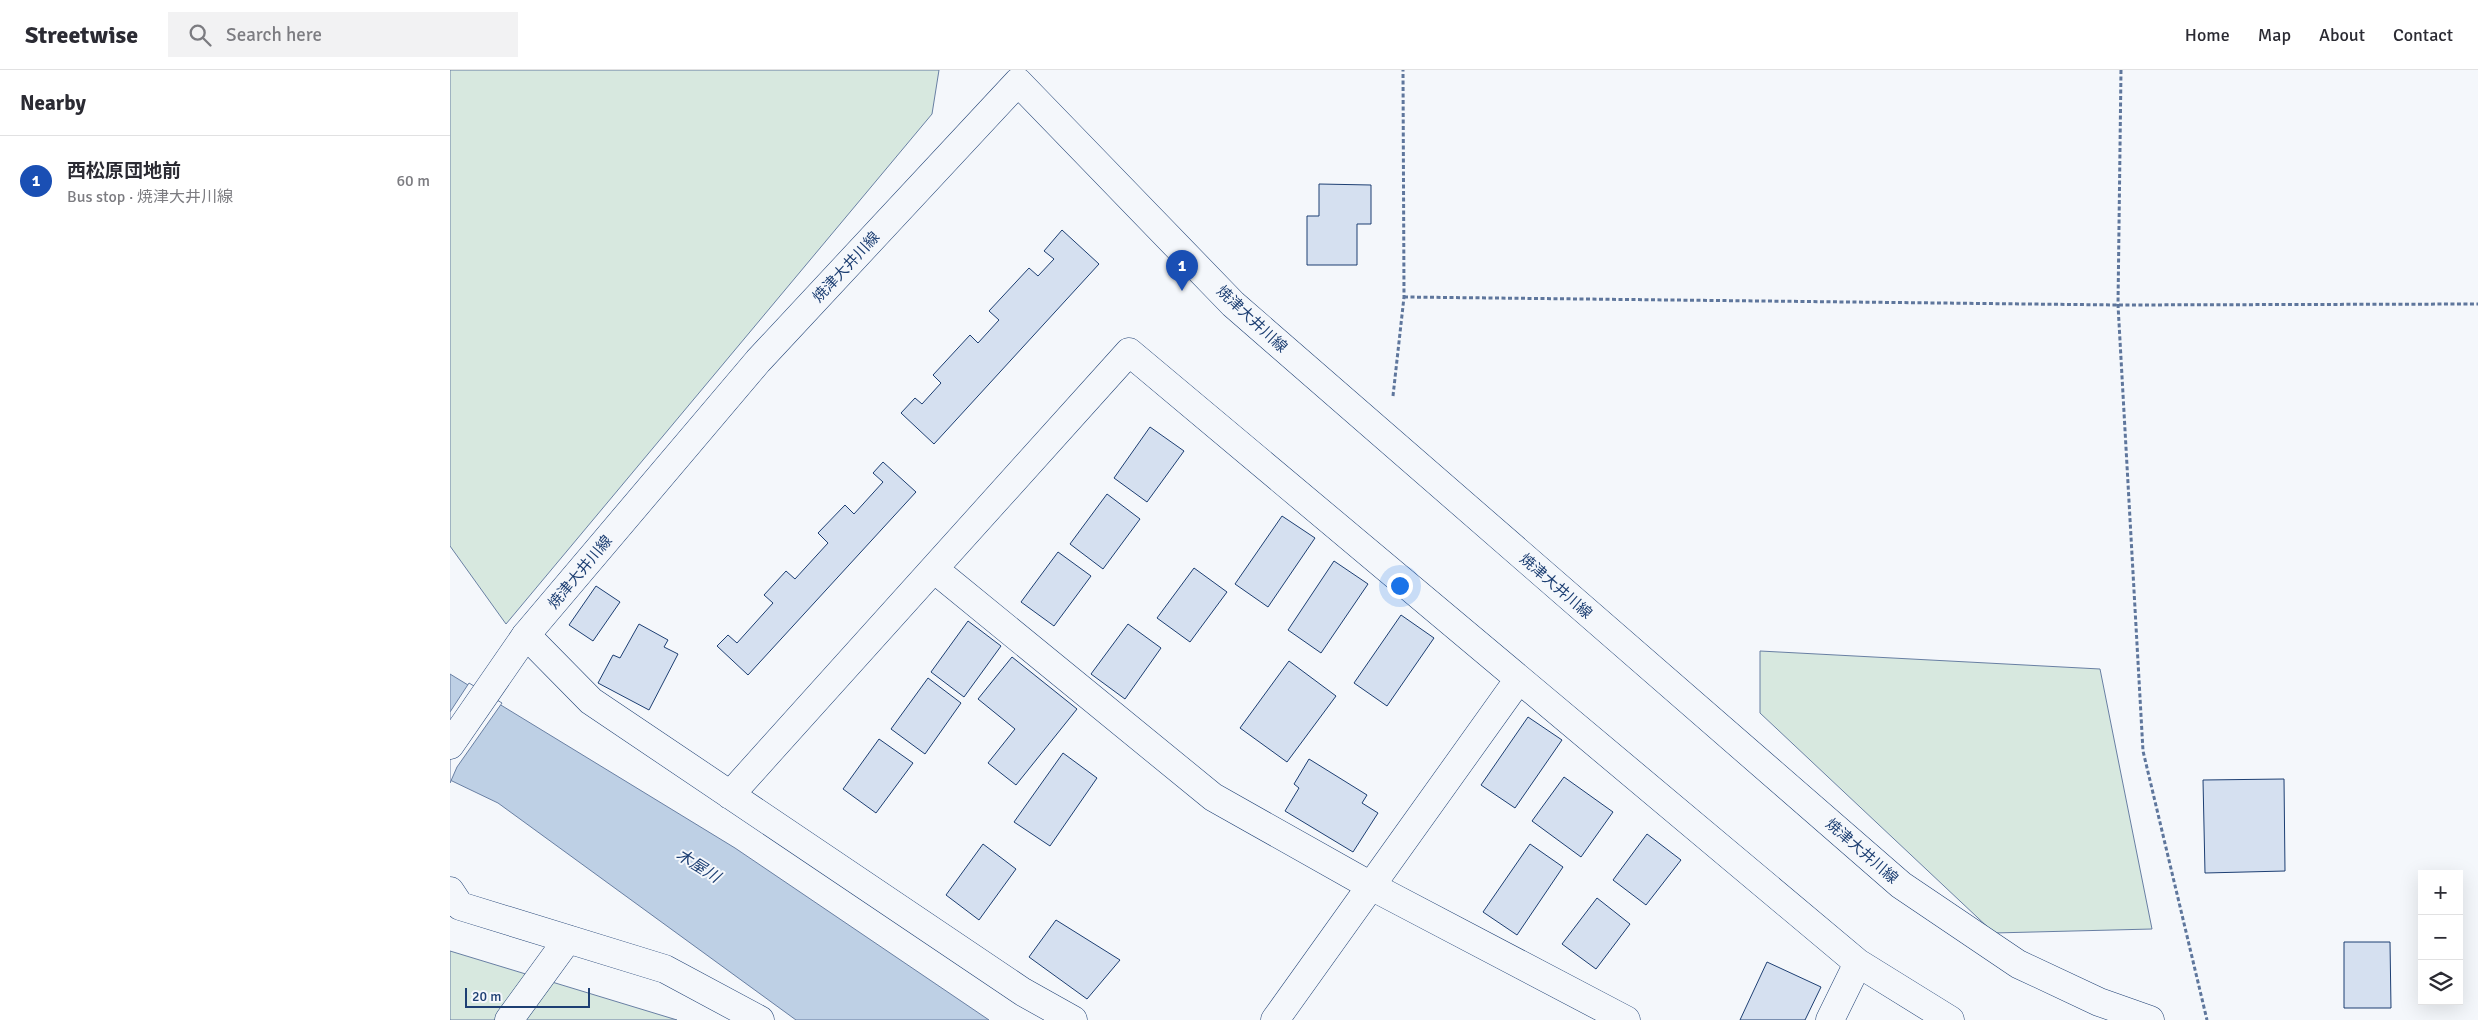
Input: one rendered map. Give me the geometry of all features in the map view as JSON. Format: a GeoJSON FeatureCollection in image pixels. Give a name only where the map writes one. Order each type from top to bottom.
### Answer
{"type":"FeatureCollection","features":[{"type":"Feature","properties":{"kind":"street","name":"焼津大井川線"},"geometry":{"type":"LineString","coordinates":[[450,745],[520,644],[758,361],[1015,76],[1233,304],[1388,441],[1901,885],[2018,964],[2099,1002],[2150,1020]]}},
{"type":"Feature","properties":{"kind":"street"},"geometry":{"type":"LineString","coordinates":[[730,794],[1129,352],[1858,963],[1950,1020]]}},
{"type":"Feature","properties":{"kind":"street"},"geometry":{"type":"LineString","coordinates":[[934,569],[1213,797],[1371,886],[1626,1020]]}},
{"type":"Feature","properties":{"kind":"street"},"geometry":{"type":"LineString","coordinates":[[520,644],[591,701],[1023,992],[1074,1020]]}},
{"type":"Feature","properties":{"kind":"street"},"geometry":{"type":"LineString","coordinates":[[1275,1020],[1519,679]]}},
{"type":"Feature","properties":{"kind":"street"},"geometry":{"type":"LineString","coordinates":[[450,891],[460,906],[665,969],[760,1020]]}},
{"type":"Feature","properties":{"kind":"street"},"geometry":{"type":"LineString","coordinates":[[509,1020],[568,939]]}},
{"type":"Feature","properties":{"kind":"street"},"geometry":{"type":"LineString","coordinates":[[1830,1020],[1858,963]]}},
{"type":"Feature","properties":{"kind":"path"},"geometry":{"type":"LineString","coordinates":[[1388,441],[1404,297],[1403,70]]}},
{"type":"Feature","properties":{"kind":"path"},"geometry":{"type":"LineString","coordinates":[[2121,70],[2118,305],[2143,751],[2207,1020]]}},
{"type":"Feature","properties":{"kind":"path"},"geometry":{"type":"LineString","coordinates":[[1404,297],[2118,305],[2478,304]]}},
{"type":"Feature","properties":{"kind":"shaded area"},"geometry":{"type":"Polygon","coordinates":[[[450,70],[939,70],[932,114],[506,624],[450,546],[450,70]]]}},
{"type":"Feature","properties":{"kind":"shaded area"},"geometry":{"type":"Polygon","coordinates":[[[1760,651],[2100,669],[2152,929],[1994,933],[1760,713],[1760,651]]]}},
{"type":"Feature","properties":{"kind":"shaded area"},"geometry":{"type":"Polygon","coordinates":[[[450,951],[677,1020],[450,1020],[450,951]]]}},
{"type":"Feature","properties":{"kind":"water","name":"木屋川"},"geometry":{"type":"Polygon","coordinates":[[[450,674],[735,848],[989,1020],[796,1020],[498,803],[450,780],[450,674]]]}},
{"type":"Feature","properties":{"kind":"pier"},"geometry":{"type":"Polygon","coordinates":[[[469,683],[502,703],[457,767],[450,783],[450,712],[469,683]]]}},
{"type":"Feature","properties":{"kind":"building"},"geometry":{"type":"Polygon","coordinates":[[[1319,184],[1371,185],[1371,224],[1357,224],[1357,265],[1307,265],[1307,216],[1319,216],[1319,184]]]}},
{"type":"Feature","properties":{"kind":"building"},"geometry":{"type":"Polygon","coordinates":[[[1062,230],[1099,264],[934,444],[901,413],[915,398],[922,404],[941,383],[933,375],[970,335],[978,343],[999,320],[989,311],[1029,268],[1038,276],[1054,259],[1044,251],[1062,230]]]}},
{"type":"Feature","properties":{"kind":"building"},"geometry":{"type":"Polygon","coordinates":[[[1150,427],[1184,451],[1147,502],[1114,478],[1150,427]]]}},
{"type":"Feature","properties":{"kind":"building"},"geometry":{"type":"Polygon","coordinates":[[[883,462],[916,492],[748,675],[717,646],[728,635],[737,643],[773,603],[764,595],[786,571],[795,579],[828,543],[818,533],[845,505],[854,514],[883,482],[873,473],[883,462]]]}},
{"type":"Feature","properties":{"kind":"building"},"geometry":{"type":"Polygon","coordinates":[[[1107,494],[1140,519],[1103,569],[1070,544],[1107,494]]]}},
{"type":"Feature","properties":{"kind":"building"},"geometry":{"type":"Polygon","coordinates":[[[1282,516],[1315,538],[1268,607],[1235,584],[1282,516]]]}},
{"type":"Feature","properties":{"kind":"building"},"geometry":{"type":"Polygon","coordinates":[[[1058,552],[1091,576],[1054,626],[1021,602],[1058,552]]]}},
{"type":"Feature","properties":{"kind":"building"},"geometry":{"type":"Polygon","coordinates":[[[1334,561],[1368,584],[1321,653],[1288,630],[1334,561]]]}},
{"type":"Feature","properties":{"kind":"building"},"geometry":{"type":"Polygon","coordinates":[[[1194,568],[1227,592],[1190,642],[1157,618],[1194,568]]]}},
{"type":"Feature","properties":{"kind":"building"},"geometry":{"type":"Polygon","coordinates":[[[596,586],[620,602],[593,641],[569,625],[596,586]]]}},
{"type":"Feature","properties":{"kind":"building"},"geometry":{"type":"Polygon","coordinates":[[[1401,615],[1434,638],[1387,706],[1354,683],[1401,615]]]}},
{"type":"Feature","properties":{"kind":"building"},"geometry":{"type":"Polygon","coordinates":[[[968,621],[1001,646],[964,697],[931,672],[968,621]]]}},
{"type":"Feature","properties":{"kind":"building"},"geometry":{"type":"Polygon","coordinates":[[[639,624],[668,640],[664,647],[678,654],[649,710],[598,683],[613,655],[620,658],[639,624]]]}},
{"type":"Feature","properties":{"kind":"building"},"geometry":{"type":"Polygon","coordinates":[[[1128,624],[1161,648],[1125,699],[1091,674],[1128,624]]]}},
{"type":"Feature","properties":{"kind":"building"},"geometry":{"type":"Polygon","coordinates":[[[1012,657],[1077,709],[1016,785],[988,763],[1015,729],[978,699],[1012,657]]]}},
{"type":"Feature","properties":{"kind":"building"},"geometry":{"type":"Polygon","coordinates":[[[1289,661],[1336,696],[1287,762],[1240,728],[1289,661]]]}},
{"type":"Feature","properties":{"kind":"building"},"geometry":{"type":"Polygon","coordinates":[[[928,678],[961,703],[925,754],[891,729],[928,678]]]}},
{"type":"Feature","properties":{"kind":"building"},"geometry":{"type":"Polygon","coordinates":[[[1528,717],[1562,740],[1515,808],[1481,785],[1528,717]]]}},
{"type":"Feature","properties":{"kind":"building"},"geometry":{"type":"Polygon","coordinates":[[[879,739],[913,763],[876,813],[843,789],[879,739]]]}},
{"type":"Feature","properties":{"kind":"building"},"geometry":{"type":"Polygon","coordinates":[[[1063,753],[1097,778],[1050,846],[1014,822],[1063,753]]]}},
{"type":"Feature","properties":{"kind":"building"},"geometry":{"type":"Polygon","coordinates":[[[1309,759],[1367,795],[1362,803],[1378,813],[1353,852],[1285,811],[1299,788],[1294,784],[1309,759]]]}},
{"type":"Feature","properties":{"kind":"building"},"geometry":{"type":"Polygon","coordinates":[[[1564,777],[1613,812],[1581,857],[1532,821],[1564,777]]]}},
{"type":"Feature","properties":{"kind":"building"},"geometry":{"type":"Polygon","coordinates":[[[2284,779],[2285,871],[2205,873],[2203,780],[2284,779]]]}},
{"type":"Feature","properties":{"kind":"building"},"geometry":{"type":"Polygon","coordinates":[[[1647,834],[1681,860],[1646,905],[1613,880],[1647,834]]]}},
{"type":"Feature","properties":{"kind":"building"},"geometry":{"type":"Polygon","coordinates":[[[983,844],[1016,869],[979,920],[946,895],[983,844]]]}},
{"type":"Feature","properties":{"kind":"building"},"geometry":{"type":"Polygon","coordinates":[[[1530,844],[1563,867],[1517,935],[1483,912],[1530,844]]]}},
{"type":"Feature","properties":{"kind":"building"},"geometry":{"type":"Polygon","coordinates":[[[1597,898],[1630,924],[1596,969],[1562,944],[1597,898]]]}},
{"type":"Feature","properties":{"kind":"building"},"geometry":{"type":"Polygon","coordinates":[[[1056,920],[1120,960],[1087,999],[1029,957],[1056,920]]]}},
{"type":"Feature","properties":{"kind":"building"},"geometry":{"type":"Polygon","coordinates":[[[2344,942],[2390,942],[2391,1008],[2344,1008],[2344,942]]]}},
{"type":"Feature","properties":{"kind":"building"},"geometry":{"type":"Polygon","coordinates":[[[1767,962],[1821,987],[1805,1020],[1740,1020],[1767,962]]]}},
{"type":"Feature","properties":{"kind":"place","name":"西松原団地前"},"geometry":{"type":"Point","coordinates":[1182,291]}}]}
